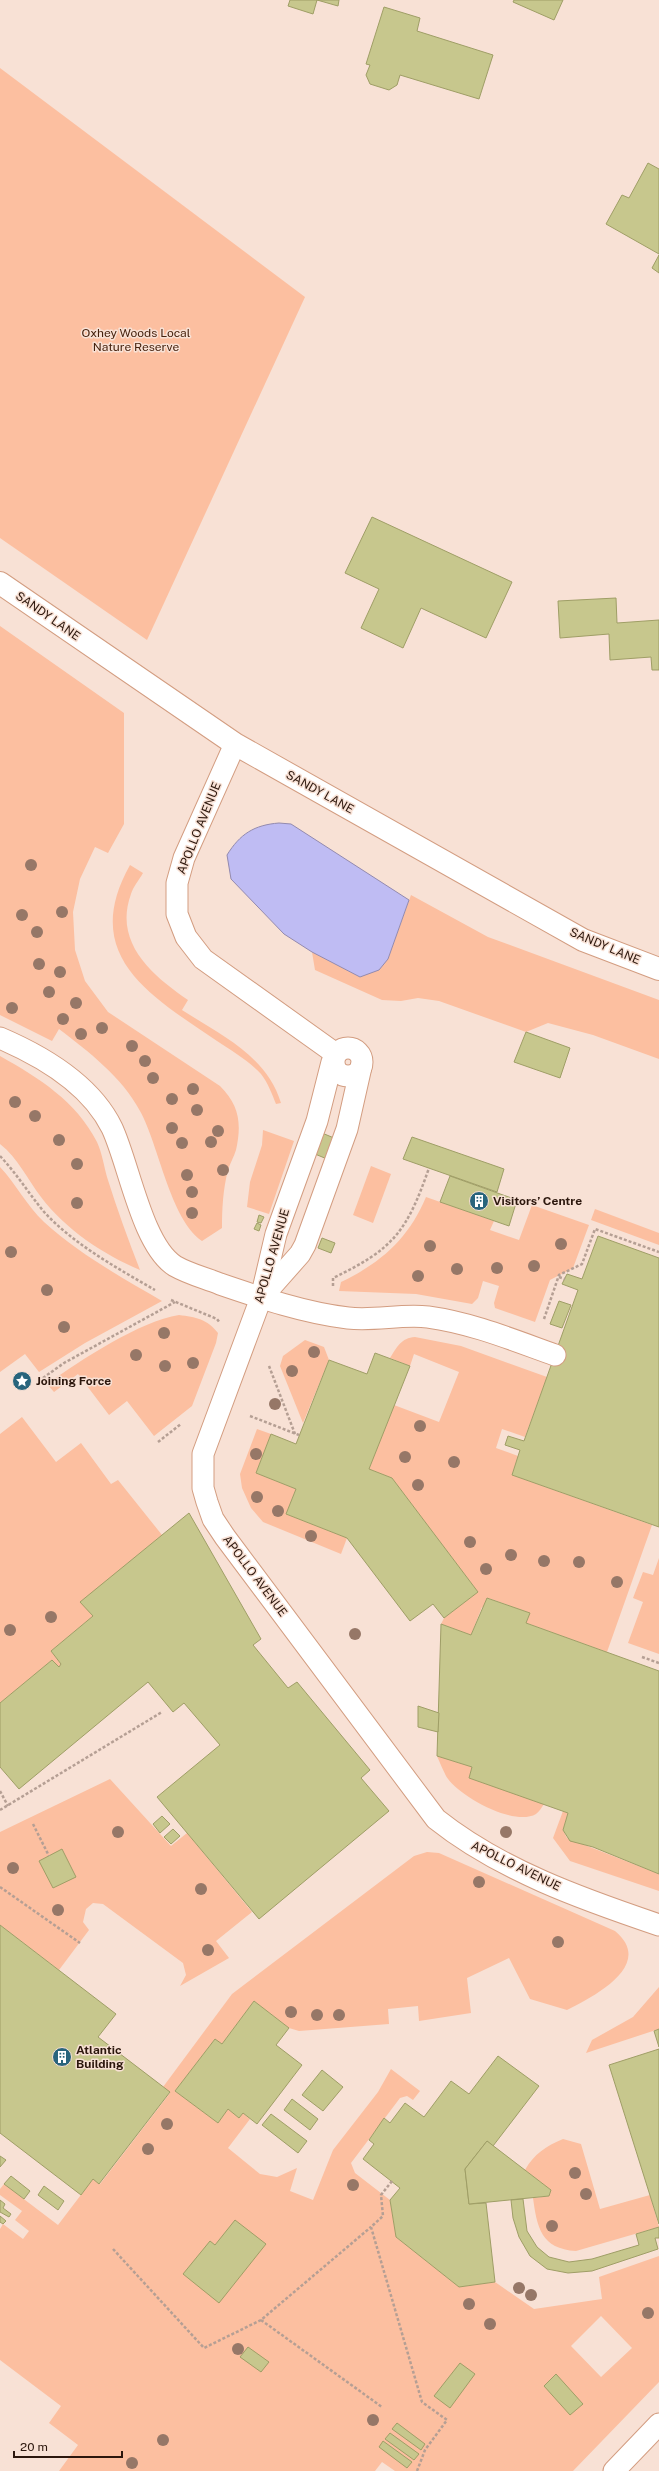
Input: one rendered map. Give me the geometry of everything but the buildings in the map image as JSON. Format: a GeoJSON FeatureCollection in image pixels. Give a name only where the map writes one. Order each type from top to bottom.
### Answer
{"type":"FeatureCollection","features":[{"type":"Feature","properties":{"kind":"main road","name":"SANDY LANE"},"geometry":{"type":"LineString","coordinates":[[0,583],[235,744],[584,940],[659,969]]}},
{"type":"Feature","properties":{"kind":"lane","name":"APOLLO AVENUE"},"geometry":{"type":"LineString","coordinates":[[235,744],[184,858],[177,883],[177,914],[186,936],[203,959],[219,973],[334,1058],[317,1121],[276,1234],[261,1298],[207,1442],[202,1466],[207,1502],[213,1519],[436,1819],[479,1851],[515,1868],[659,1925]]}},
{"type":"Feature","properties":{"kind":"lane"},"geometry":{"type":"LineString","coordinates":[[0,1038],[51,1065],[90,1097],[111,1127],[147,1225],[158,1247],[166,1259],[186,1272],[261,1298],[331,1315],[349,1318],[407,1316],[447,1320],[496,1334],[555,1355]]}},
{"type":"Feature","properties":{"kind":"lane"},"geometry":{"type":"LineString","coordinates":[[261,1298],[297,1258],[305,1245],[347,1129],[361,1067],[360,1055],[353,1048],[343,1048],[334,1058]]}},
{"type":"Feature","properties":{"kind":"lane"},"geometry":{"type":"LineString","coordinates":[[614,2471],[659,2424]]}},
{"type":"Feature","properties":{"kind":"path"},"geometry":{"type":"LineString","coordinates":[[0,1156],[18,1175],[39,1205],[58,1224],[86,1248],[158,1292]]}},
{"type":"Feature","properties":{"kind":"path"},"geometry":{"type":"LineString","coordinates":[[331,1315],[333,1278],[365,1263],[393,1240],[415,1208],[429,1168]]}},
{"type":"Feature","properties":{"kind":"path"},"geometry":{"type":"LineString","coordinates":[[534,1347],[559,1277],[582,1264],[595,1229],[659,1252]]}},
{"type":"Feature","properties":{"kind":"path"},"geometry":{"type":"LineString","coordinates":[[43,1378],[64,1363],[176,1302],[186,1272]]}},
{"type":"Feature","properties":{"kind":"path"},"geometry":{"type":"LineString","coordinates":[[559,1277],[565,1279]]}},
{"type":"Feature","properties":{"kind":"path"},"geometry":{"type":"LineString","coordinates":[[170,1299],[217,1318],[223,1330],[222,1348],[241,1354],[268,1366],[295,1434]]}},
{"type":"Feature","properties":{"kind":"path"},"geometry":{"type":"LineString","coordinates":[[158,1442],[187,1420]]}},
{"type":"Feature","properties":{"kind":"path"},"geometry":{"type":"LineString","coordinates":[[275,1426],[299,1435]]}},
{"type":"Feature","properties":{"kind":"path"},"geometry":{"type":"LineString","coordinates":[[642,1657],[659,1663]]}},
{"type":"Feature","properties":{"kind":"path"},"geometry":{"type":"LineString","coordinates":[[0,1810],[162,1712]]}},
{"type":"Feature","properties":{"kind":"path"},"geometry":{"type":"LineString","coordinates":[[0,1791],[8,1806]]}},
{"type":"Feature","properties":{"kind":"path"},"geometry":{"type":"LineString","coordinates":[[33,1824],[49,1856]]}},
{"type":"Feature","properties":{"kind":"path"},"geometry":{"type":"LineString","coordinates":[[0,1887],[80,1943]]}},
{"type":"Feature","properties":{"kind":"path"},"geometry":{"type":"LineString","coordinates":[[113,2249],[204,2348],[261,2320],[371,2227],[383,2216],[380,2195],[392,2181]]}},
{"type":"Feature","properties":{"kind":"path"},"geometry":{"type":"LineString","coordinates":[[371,2227],[422,2402],[447,2420],[425,2450],[417,2471]]}},
{"type":"Feature","properties":{"kind":"path"},"geometry":{"type":"LineString","coordinates":[[261,2320],[382,2407]]}},
{"type":"Feature","properties":{"kind":"green space","name":"Oxhey Woods Local Nature Reserve"},"geometry":{"type":"Polygon","coordinates":[[[0,68],[305,297],[147,640],[0,538],[0,68]]]}},
{"type":"Feature","properties":{"kind":"green space"},"geometry":{"type":"Polygon","coordinates":[[[0,626],[124,713],[124,824],[108,853],[95,847],[80,879],[73,912],[75,950],[85,981],[108,1012],[220,1086],[235,1107],[239,1123],[239,1131],[235,1153],[228,1170],[225,1184],[222,1228],[202,1241],[191,1230],[181,1216],[173,1199],[147,1125],[133,1099],[124,1087],[93,1056],[59,1029],[52,1041],[0,1015],[0,626]]]}},
{"type":"Feature","properties":{"kind":"green space"},"geometry":{"type":"Polygon","coordinates":[[[130,865],[143,873],[132,891],[127,912],[127,928],[132,943],[140,956],[150,969],[162,980],[188,1000],[182,1010],[227,1038],[254,1060],[265,1072],[281,1103],[276,1104],[263,1077],[251,1065],[168,1007],[147,990],[130,970],[118,949],[113,925],[116,897],[130,865]]]}},
{"type":"Feature","properties":{"kind":"green space"},"geometry":{"type":"Polygon","coordinates":[[[411,895],[488,937],[659,1000],[659,1059],[593,1035],[548,1023],[526,1032],[439,1001],[418,998],[401,1001],[382,1000],[315,970],[312,952],[360,977],[388,959],[411,895]]]}},
{"type":"Feature","properties":{"kind":"green space"},"geometry":{"type":"Polygon","coordinates":[[[0,1056],[29,1073],[55,1092],[78,1114],[88,1127],[99,1146],[107,1177],[140,1270],[99,1249],[73,1230],[51,1209],[12,1156],[0,1144],[0,1056]]]}},
{"type":"Feature","properties":{"kind":"green space"},"geometry":{"type":"Polygon","coordinates":[[[263,1130],[294,1141],[269,1214],[247,1207],[250,1182],[262,1145],[263,1130]]]}},
{"type":"Feature","properties":{"kind":"green space"},"geometry":{"type":"Polygon","coordinates":[[[371,1166],[391,1174],[373,1223],[353,1215],[371,1166]]]}},
{"type":"Feature","properties":{"kind":"green space"},"geometry":{"type":"Polygon","coordinates":[[[0,1167],[38,1216],[57,1234],[86,1255],[162,1301],[85,1343],[39,1372],[25,1354],[0,1372],[0,1167]]]}},
{"type":"Feature","properties":{"kind":"green space"},"geometry":{"type":"Polygon","coordinates":[[[426,1197],[494,1221],[490,1230],[519,1240],[532,1205],[589,1225],[573,1268],[550,1280],[535,1322],[495,1308],[494,1303],[499,1286],[483,1281],[478,1298],[472,1304],[416,1294],[339,1291],[341,1282],[355,1275],[381,1258],[392,1248],[411,1225],[426,1197]]]}},
{"type":"Feature","properties":{"kind":"green space"},"geometry":{"type":"Polygon","coordinates":[[[595,1209],[659,1233],[659,1245],[591,1220],[595,1209]]]}},
{"type":"Feature","properties":{"kind":"green space"},"geometry":{"type":"Polygon","coordinates":[[[179,1315],[196,1318],[214,1328],[218,1333],[216,1343],[192,1406],[154,1436],[127,1401],[109,1415],[78,1374],[54,1392],[47,1384],[93,1353],[129,1333],[147,1325],[179,1315]]]}},
{"type":"Feature","properties":{"kind":"green space"},"geometry":{"type":"Polygon","coordinates":[[[415,1337],[461,1346],[547,1377],[525,1437],[502,1429],[496,1448],[518,1456],[512,1475],[652,1525],[607,1652],[526,1623],[530,1613],[488,1598],[484,1608],[482,1607],[471,1635],[441,1624],[444,1618],[478,1592],[392,1478],[369,1469],[394,1405],[439,1422],[459,1372],[414,1354],[410,1366],[390,1358],[403,1341],[415,1337]]]}},
{"type":"Feature","properties":{"kind":"green space"},"geometry":{"type":"Polygon","coordinates":[[[305,1340],[324,1347],[329,1360],[303,1423],[280,1366],[283,1356],[305,1340]]]}},
{"type":"Feature","properties":{"kind":"green space"},"geometry":{"type":"Polygon","coordinates":[[[22,1417],[56,1462],[81,1443],[111,1484],[118,1480],[162,1535],[81,1602],[93,1616],[51,1651],[61,1664],[59,1667],[52,1660],[0,1703],[0,1434],[22,1417]]]}},
{"type":"Feature","properties":{"kind":"green space"},"geometry":{"type":"Polygon","coordinates":[[[257,1429],[271,1434],[256,1473],[296,1489],[286,1514],[347,1538],[341,1554],[263,1522],[251,1508],[242,1488],[240,1474],[257,1429]]]}},
{"type":"Feature","properties":{"kind":"green space"},"geometry":{"type":"Polygon","coordinates":[[[659,1558],[659,1654],[628,1643],[643,1602],[633,1598],[643,1572],[653,1575],[659,1558]]]}},
{"type":"Feature","properties":{"kind":"green space"},"geometry":{"type":"Polygon","coordinates":[[[437,1756],[472,1767],[469,1778],[544,1804],[536,1814],[526,1817],[501,1813],[487,1807],[474,1800],[452,1784],[446,1776],[437,1756]]]}},
{"type":"Feature","properties":{"kind":"green space"},"geometry":{"type":"Polygon","coordinates":[[[110,1779],[171,1846],[187,1833],[252,1912],[216,1941],[229,1958],[180,1986],[186,1975],[183,1963],[103,1904],[93,1903],[86,1909],[83,1922],[89,1930],[59,1970],[0,1925],[0,1832],[110,1779]]]}},
{"type":"Feature","properties":{"kind":"green space"},"geometry":{"type":"Polygon","coordinates":[[[563,1811],[568,1813],[563,1830],[567,1838],[659,1874],[659,1891],[570,1861],[553,1838],[563,1811]]]}},
{"type":"Feature","properties":{"kind":"green space"},"geometry":{"type":"Polygon","coordinates":[[[427,1852],[439,1853],[615,1931],[626,1944],[628,1956],[625,1968],[604,1988],[567,2010],[530,1999],[509,1958],[467,1978],[471,2013],[419,2021],[418,2006],[388,2009],[389,2024],[299,2031],[289,2028],[254,2001],[222,2044],[215,2039],[175,2091],[218,2123],[228,2109],[239,2118],[243,2113],[250,2119],[228,2148],[260,2174],[277,2177],[297,2168],[290,2191],[313,2200],[333,2150],[378,2092],[391,2069],[420,2091],[413,2100],[407,2096],[400,2098],[351,2163],[355,2173],[390,2200],[396,2237],[459,2287],[495,2282],[534,2309],[602,2299],[599,2277],[659,2256],[659,2382],[573,2471],[395,2471],[382,2462],[375,2471],[59,2471],[78,2445],[49,2423],[61,2406],[0,2360],[0,2229],[3,2224],[23,2239],[29,2231],[15,2220],[22,2211],[0,2195],[0,2189],[4,2184],[58,2225],[93,2179],[100,2184],[170,2093],[163,2087],[232,1994],[414,1856],[427,1852]],[[601,2316],[571,2346],[601,2377],[632,2348],[601,2316]]]}},
{"type":"Feature","properties":{"kind":"green space"},"geometry":{"type":"Polygon","coordinates":[[[659,1987],[659,2029],[586,2053],[592,2040],[633,2017],[659,1987]]]}},
{"type":"Feature","properties":{"kind":"green space"},"geometry":{"type":"Polygon","coordinates":[[[563,2139],[581,2144],[600,2209],[650,2195],[659,2227],[576,2251],[555,2246],[548,2241],[539,2227],[533,2198],[549,2196],[551,2190],[525,2170],[536,2155],[563,2139]]]}},
{"type":"Feature","properties":{"kind":"water"},"geometry":{"type":"Polygon","coordinates":[[[279,823],[291,824],[409,900],[388,959],[379,970],[360,977],[312,952],[284,934],[231,879],[227,855],[237,841],[255,828],[279,823]]]}},
{"type":"Feature","properties":{"kind":"place","name":"Visitors’ Centre"},"geometry":{"type":"Point","coordinates":[479,1201]}},
{"type":"Feature","properties":{"kind":"place","name":"Joining Force"},"geometry":{"type":"Point","coordinates":[22,1381]}},
{"type":"Feature","properties":{"kind":"place","name":"Atlantic Building"},"geometry":{"type":"Point","coordinates":[62,2057]}}]}
